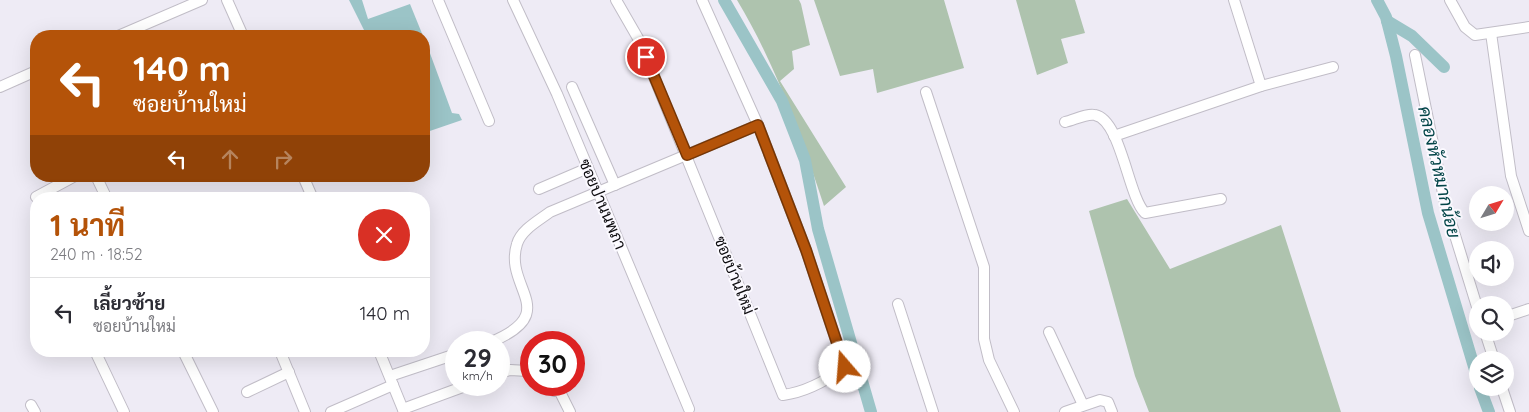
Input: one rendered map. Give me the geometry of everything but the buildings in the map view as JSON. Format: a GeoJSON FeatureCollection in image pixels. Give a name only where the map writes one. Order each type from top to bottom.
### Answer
{"type":"FeatureCollection","features":[{"type":"Feature","properties":{"kind":"street"},"geometry":{"type":"LineString","coordinates":[[132,30],[202,0]]}},
{"type":"Feature","properties":{"kind":"street"},"geometry":{"type":"LineString","coordinates":[[226,0],[240,30]]}},
{"type":"Feature","properties":{"kind":"street"},"geometry":{"type":"LineString","coordinates":[[438,0],[489,122]]}},
{"type":"Feature","properties":{"kind":"street","name":"ซอยปานนพภา"},"geometry":{"type":"LineString","coordinates":[[512,0],[599,192],[689,409]]}},
{"type":"Feature","properties":{"kind":"street","name":"ซอยบ้านใหม่"},"geometry":{"type":"LineString","coordinates":[[616,0],[640,40],[783,395],[794,394],[827,380],[845,367],[806,250],[758,125]]}},
{"type":"Feature","properties":{"kind":"street"},"geometry":{"type":"LineString","coordinates":[[510,335],[526,317],[528,304],[515,265],[517,244],[523,233],[550,212],[758,125],[702,0]]}},
{"type":"Feature","properties":{"kind":"street"},"geometry":{"type":"LineString","coordinates":[[1234,0],[1261,86]]}},
{"type":"Feature","properties":{"kind":"street"},"geometry":{"type":"LineString","coordinates":[[1450,0],[1470,33],[1475,35],[1529,27]]}},
{"type":"Feature","properties":{"kind":"street"},"geometry":{"type":"LineString","coordinates":[[1491,33],[1511,176],[1529,231]]}},
{"type":"Feature","properties":{"kind":"street"},"geometry":{"type":"LineString","coordinates":[[1415,54],[1445,204],[1474,296]]}},
{"type":"Feature","properties":{"kind":"street"},"geometry":{"type":"LineString","coordinates":[[1114,136],[1261,86],[1333,67]]}},
{"type":"Feature","properties":{"kind":"street"},"geometry":{"type":"LineString","coordinates":[[0,87],[30,74]]}},
{"type":"Feature","properties":{"kind":"street"},"geometry":{"type":"LineString","coordinates":[[572,86],[614,185]]}},
{"type":"Feature","properties":{"kind":"street"},"geometry":{"type":"LineString","coordinates":[[926,92],[984,267],[984,339],[989,360],[1014,412]]}},
{"type":"Feature","properties":{"kind":"street"},"geometry":{"type":"LineString","coordinates":[[1065,122],[1097,115],[1114,136],[1119,146],[1138,203],[1144,214],[1221,199]]}},
{"type":"Feature","properties":{"kind":"street"},"geometry":{"type":"LineString","coordinates":[[539,189],[588,168]]}},
{"type":"Feature","properties":{"kind":"street"},"geometry":{"type":"LineString","coordinates":[[45,192],[64,182]]}},
{"type":"Feature","properties":{"kind":"street"},"geometry":{"type":"LineString","coordinates":[[898,304],[933,412]]}},
{"type":"Feature","properties":{"kind":"street"},"geometry":{"type":"LineString","coordinates":[[1514,313],[1529,309]]}},
{"type":"Feature","properties":{"kind":"street"},"geometry":{"type":"LineString","coordinates":[[1049,332],[1083,405]]}},
{"type":"Feature","properties":{"kind":"street"},"geometry":{"type":"LineString","coordinates":[[98,357],[124,412]]}},
{"type":"Feature","properties":{"kind":"street"},"geometry":{"type":"LineString","coordinates":[[186,357],[213,412]]}},
{"type":"Feature","properties":{"kind":"street"},"geometry":{"type":"LineString","coordinates":[[282,357],[305,412]]}},
{"type":"Feature","properties":{"kind":"street"},"geometry":{"type":"LineString","coordinates":[[381,357],[403,411],[445,394]]}},
{"type":"Feature","properties":{"kind":"street"},"geometry":{"type":"LineString","coordinates":[[331,412],[391,381],[445,359]]}},
{"type":"Feature","properties":{"kind":"street"},"geometry":{"type":"LineString","coordinates":[[247,392],[288,372]]}},
{"type":"Feature","properties":{"kind":"street"},"geometry":{"type":"LineString","coordinates":[[566,396],[570,412]]}},
{"type":"Feature","properties":{"kind":"street"},"geometry":{"type":"LineString","coordinates":[[1505,396],[1510,412]]}},
{"type":"Feature","properties":{"kind":"street"},"geometry":{"type":"LineString","coordinates":[[1065,412],[1100,400],[1108,402],[1112,412]]}},
{"type":"Feature","properties":{"kind":"green space"},"geometry":{"type":"Polygon","coordinates":[[[737,0],[799,0],[801,4],[810,45],[792,51],[794,69],[780,81],[846,187],[824,206],[786,100],[751,24],[737,0]]]}},
{"type":"Feature","properties":{"kind":"green space"},"geometry":{"type":"Polygon","coordinates":[[[814,0],[944,0],[964,68],[877,93],[873,69],[840,76],[814,0]]]}},
{"type":"Feature","properties":{"kind":"green space"},"geometry":{"type":"Polygon","coordinates":[[[1016,0],[1075,0],[1085,33],[1061,39],[1068,63],[1037,75],[1016,0]]]}},
{"type":"Feature","properties":{"kind":"green space"},"geometry":{"type":"Polygon","coordinates":[[[1127,199],[1170,269],[1281,225],[1341,412],[1149,412],[1135,376],[1089,211],[1127,199]]]}},
{"type":"Feature","properties":{"kind":"water"},"geometry":{"type":"Polygon","coordinates":[[[349,0],[362,0],[368,19],[410,4],[421,30],[364,30],[349,0]]]}},
{"type":"Feature","properties":{"kind":"water"},"geometry":{"type":"Polygon","coordinates":[[[430,53],[452,113],[459,114],[462,120],[430,131],[430,53]]]}},
{"type":"Feature","properties":{"kind":"waterway"},"geometry":{"type":"LineString","coordinates":[[724,0],[782,101],[805,160],[818,229],[871,412]]}},
{"type":"Feature","properties":{"kind":"waterway","name":"คลองหัวหมากน้อย"},"geometry":{"type":"LineString","coordinates":[[1377,0],[1386,17],[1396,56],[1428,213],[1469,351]]}},
{"type":"Feature","properties":{"kind":"waterway"},"geometry":{"type":"LineString","coordinates":[[1387,21],[1412,36],[1444,67]]}},
{"type":"Feature","properties":{"kind":"waterway","name":"คลองหัวหมากน้อย"},"geometry":{"type":"LineString","coordinates":[[1483,396],[1489,412]]}},
{"type":"Feature","properties":{"kind":"route"},"geometry":{"type":"LineString","coordinates":[[646,57],[687,155],[758,125],[806,250],[845,367]]}}]}
